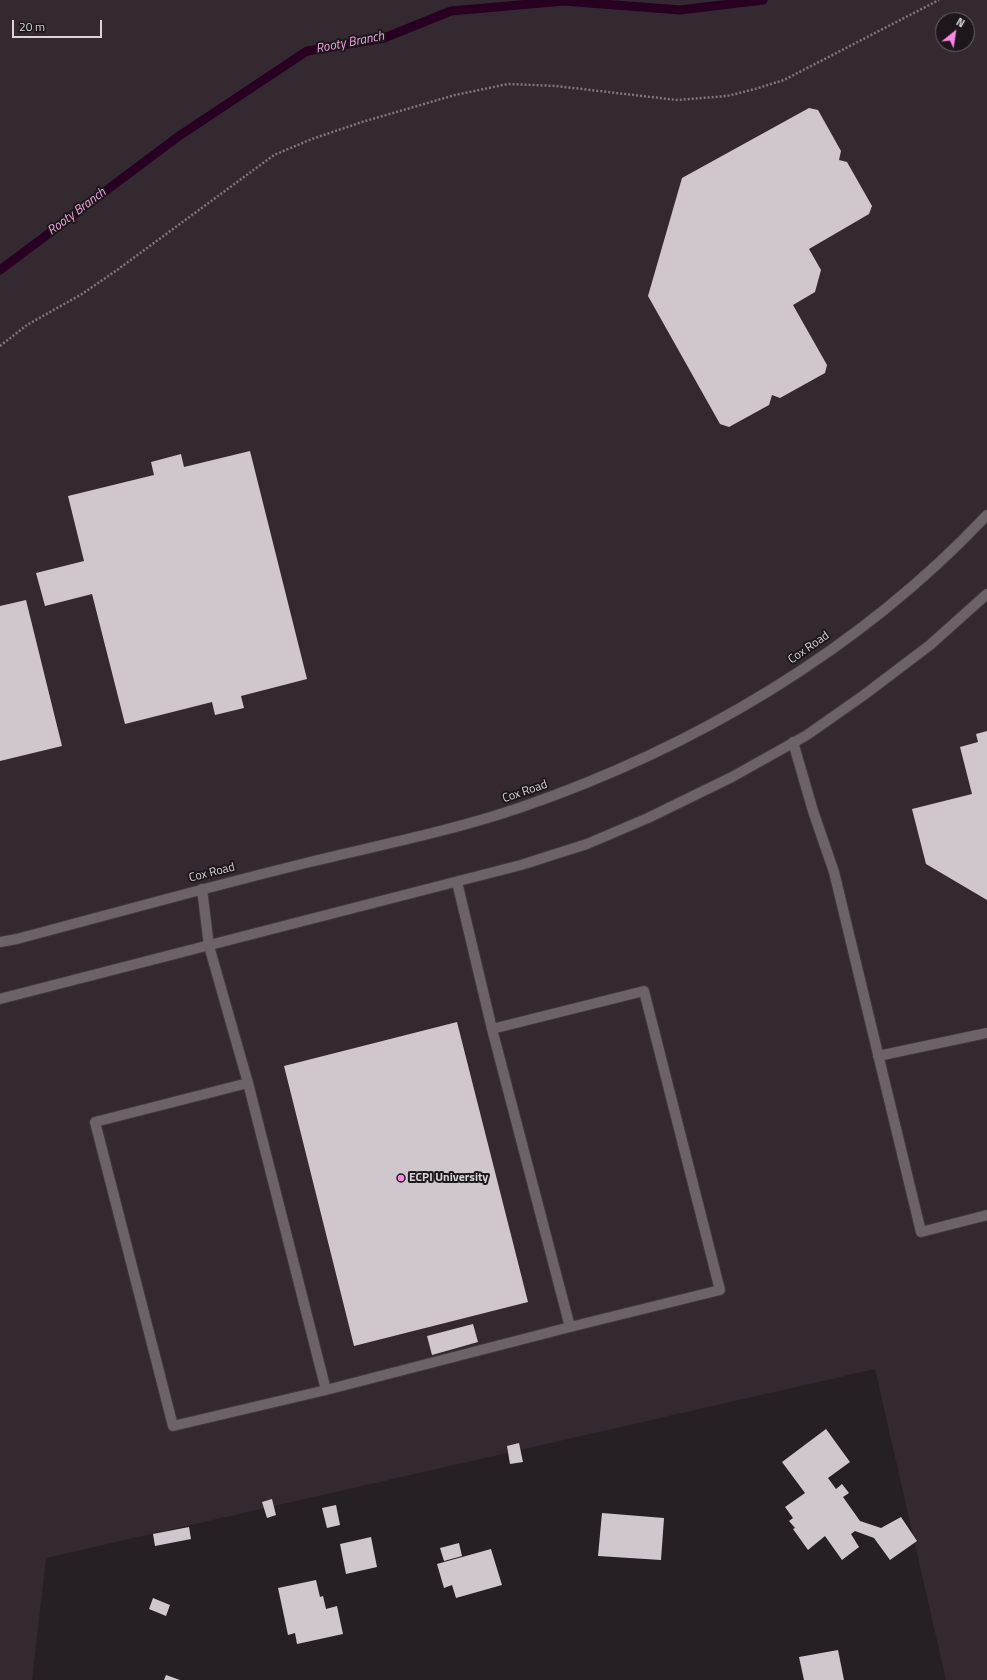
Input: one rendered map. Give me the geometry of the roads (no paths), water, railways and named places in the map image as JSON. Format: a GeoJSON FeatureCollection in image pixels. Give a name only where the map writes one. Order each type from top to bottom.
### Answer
{"type":"FeatureCollection","features":[{"type":"Feature","properties":{"kind":"main road","name":"Cox Road"},"geometry":{"type":"LineString","coordinates":[[0,942],[17,939],[202,889],[472,822],[517,809],[626,767],[721,719],[791,676],[854,632],[905,593],[971,532],[987,515]]}},
{"type":"Feature","properties":{"kind":"main road"},"geometry":{"type":"LineString","coordinates":[[0,998],[209,946],[521,865],[572,848],[648,818],[732,777],[793,742],[864,695],[930,645],[987,594]]}},
{"type":"Feature","properties":{"kind":"main road"},"geometry":{"type":"LineString","coordinates":[[793,742],[813,811],[834,872],[921,1232],[987,1215]]}},
{"type":"Feature","properties":{"kind":"main road"},"geometry":{"type":"LineString","coordinates":[[457,882],[492,1028],[570,1327]]}},
{"type":"Feature","properties":{"kind":"main road"},"geometry":{"type":"LineString","coordinates":[[202,889],[209,946],[248,1083],[326,1390]]}},
{"type":"Feature","properties":{"kind":"main road"},"geometry":{"type":"LineString","coordinates":[[248,1083],[95,1122],[173,1426],[326,1390],[720,1290],[644,990],[492,1028]]}},
{"type":"Feature","properties":{"kind":"main road"},"geometry":{"type":"LineString","coordinates":[[878,1056],[987,1033]]}},
{"type":"Feature","properties":{"kind":"waterway","name":"Rooty Branch"},"geometry":{"type":"LineString","coordinates":[[0,270],[179,136],[307,51],[384,38],[451,11],[564,1],[680,10],[763,0]]}},
{"type":"Feature","properties":{"kind":"place","name":"ECPI University"},"geometry":{"type":"Point","coordinates":[401,1178]}}]}
